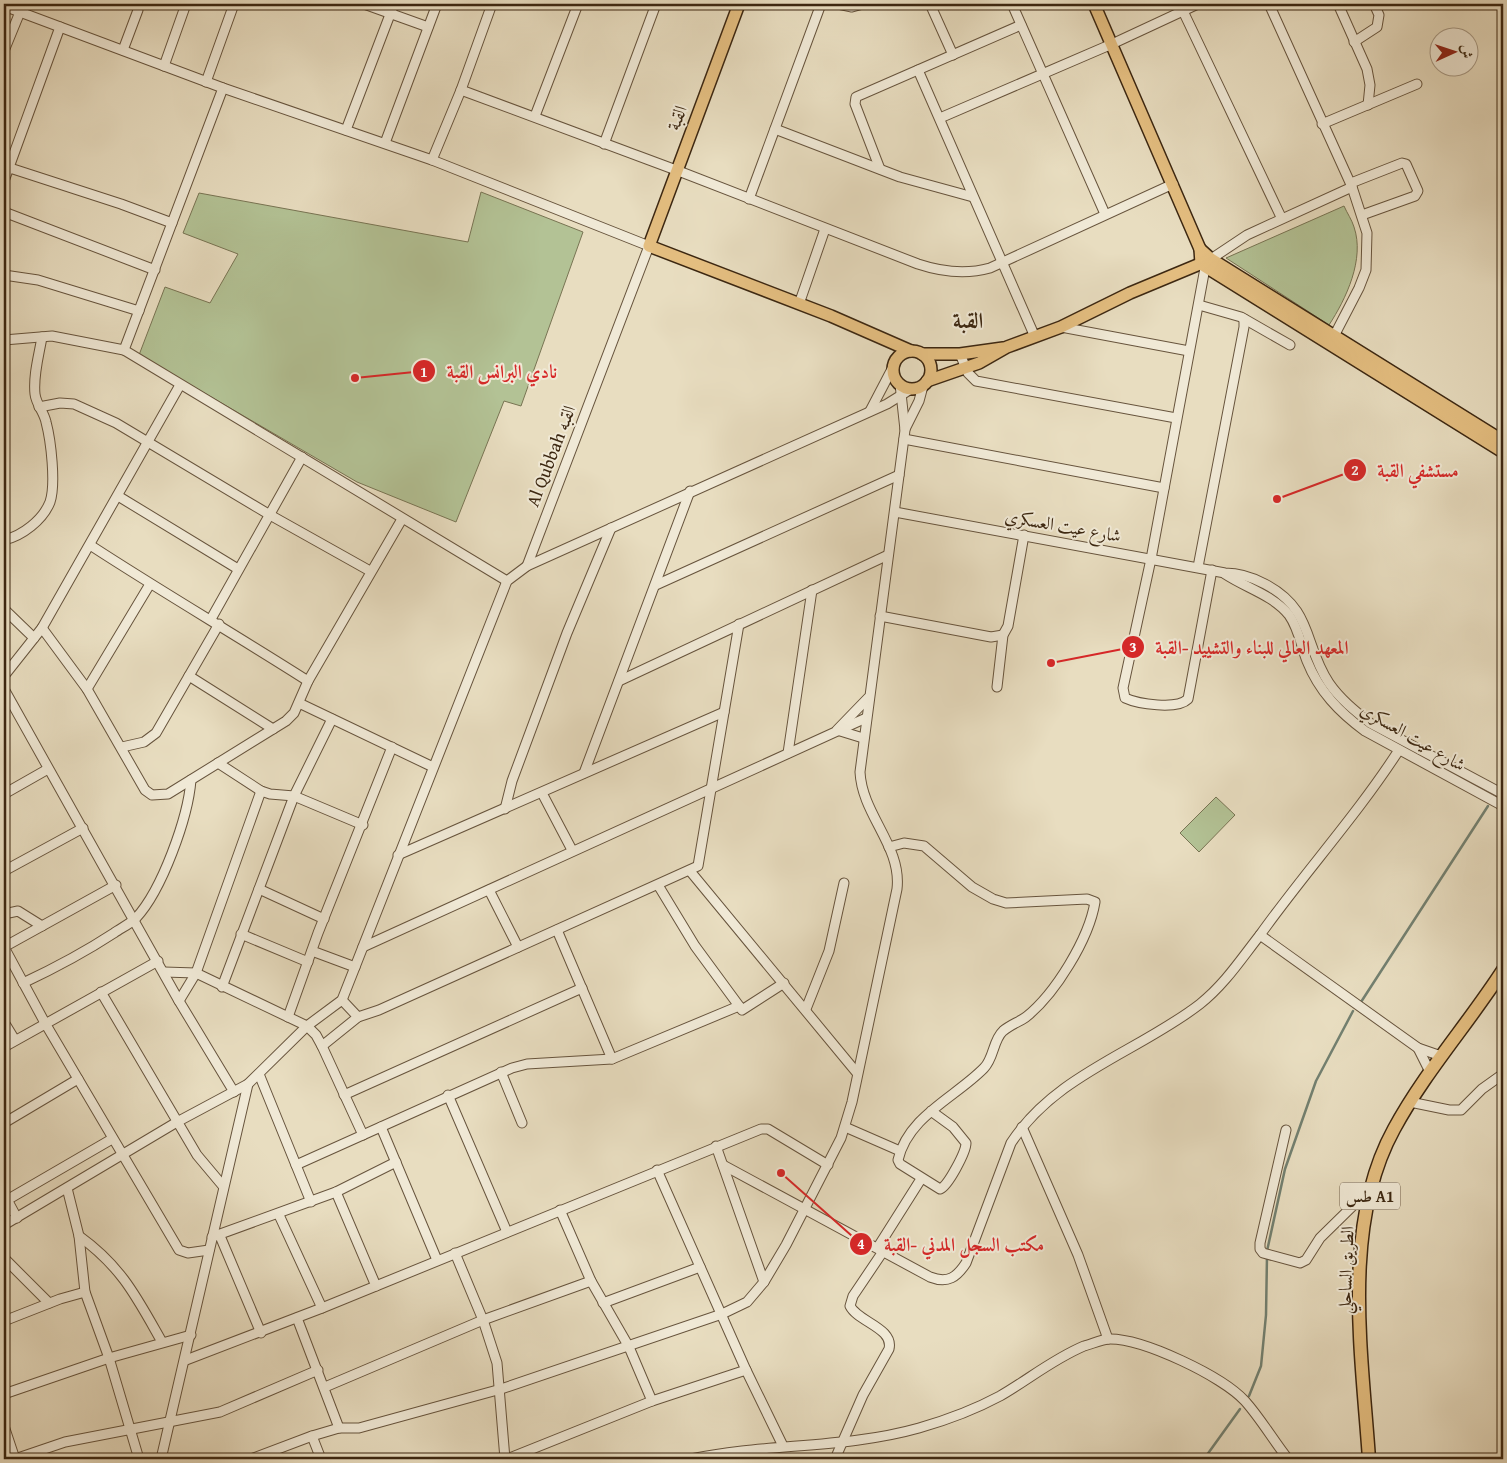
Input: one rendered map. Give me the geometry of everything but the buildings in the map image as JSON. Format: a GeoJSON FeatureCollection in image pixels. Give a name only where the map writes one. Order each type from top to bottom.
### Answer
{"type":"FeatureCollection","features":[{"type":"Feature","properties":{"kind":"highway","name":"الطريق الساحلي"},"geometry":{"type":"LineString","coordinates":[[1369,1459],[1360,1287],[1362,1235],[1371,1188],[1384,1150],[1410,1102],[1503,970]]}},
{"type":"Feature","properties":{"kind":"main road","name":"القبة"},"geometry":{"type":"LineString","coordinates":[[649,246],[739,4]]}},
{"type":"Feature","properties":{"kind":"main road"},"geometry":{"type":"LineString","coordinates":[[1094,4],[1206,264],[1503,441]]}},
{"type":"Feature","properties":{"kind":"main road"},"geometry":{"type":"LineString","coordinates":[[649,246],[887,339],[910,351],[922,354],[960,354],[1008,347]]}},
{"type":"Feature","properties":{"kind":"main road"},"geometry":{"type":"LineString","coordinates":[[910,351],[899,356],[893,366],[895,379],[900,384],[911,389],[966,368],[1008,347],[1061,327],[1130,293],[1206,264]]}},
{"type":"Feature","properties":{"kind":"main road"},"geometry":{"type":"LineString","coordinates":[[1332,340],[1503,452]]}},
{"type":"Feature","properties":{"kind":"main road"},"geometry":{"type":"LineString","coordinates":[[922,354],[930,364],[930,376],[925,384]]}},
{"type":"Feature","properties":{"kind":"street"},"geometry":{"type":"LineString","coordinates":[[164,66],[186,4]]}},
{"type":"Feature","properties":{"kind":"street"},"geometry":{"type":"LineString","coordinates":[[206,82],[234,4]]}},
{"type":"Feature","properties":{"kind":"street"},"geometry":{"type":"LineString","coordinates":[[364,4],[428,28]]}},
{"type":"Feature","properties":{"kind":"street"},"geometry":{"type":"LineString","coordinates":[[346,130],[394,4]]}},
{"type":"Feature","properties":{"kind":"street"},"geometry":{"type":"LineString","coordinates":[[385,144],[437,4]]}},
{"type":"Feature","properties":{"kind":"street"},"geometry":{"type":"LineString","coordinates":[[432,160],[461,90],[492,4]]}},
{"type":"Feature","properties":{"kind":"street"},"geometry":{"type":"LineString","coordinates":[[536,116],[578,4]]}},
{"type":"Feature","properties":{"kind":"street"},"geometry":{"type":"LineString","coordinates":[[604,144],[656,4]]}},
{"type":"Feature","properties":{"kind":"street"},"geometry":{"type":"LineString","coordinates":[[749,198],[821,4]]}},
{"type":"Feature","properties":{"kind":"street"},"geometry":{"type":"LineString","coordinates":[[838,4],[852,7],[863,4]]}},
{"type":"Feature","properties":{"kind":"street"},"geometry":{"type":"LineString","coordinates":[[930,4],[953,55]]}},
{"type":"Feature","properties":{"kind":"street"},"geometry":{"type":"LineString","coordinates":[[1012,4],[1105,214]]}},
{"type":"Feature","properties":{"kind":"street"},"geometry":{"type":"LineString","coordinates":[[940,118],[1112,44],[1198,4]]}},
{"type":"Feature","properties":{"kind":"street"},"geometry":{"type":"LineString","coordinates":[[1269,4],[1322,124],[1352,185],[1367,233],[1366,270],[1359,288],[1332,340]]}},
{"type":"Feature","properties":{"kind":"street"},"geometry":{"type":"LineString","coordinates":[[1338,4],[1367,68],[1370,85],[1368,105]]}},
{"type":"Feature","properties":{"kind":"street"},"geometry":{"type":"LineString","coordinates":[[1354,42],[1377,27],[1379,15],[1374,4]]}},
{"type":"Feature","properties":{"kind":"street"},"geometry":{"type":"LineString","coordinates":[[4,6],[206,82],[432,160],[649,246]]}},
{"type":"Feature","properties":{"kind":"street"},"geometry":{"type":"LineString","coordinates":[[123,50],[138,6]]}},
{"type":"Feature","properties":{"kind":"street"},"geometry":{"type":"LineString","coordinates":[[1183,11],[1281,217]]}},
{"type":"Feature","properties":{"kind":"street"},"geometry":{"type":"LineString","coordinates":[[4,51],[20,12]]}},
{"type":"Feature","properties":{"kind":"street"},"geometry":{"type":"LineString","coordinates":[[880,169],[855,100],[858,95],[1021,25]]}},
{"type":"Feature","properties":{"kind":"street"},"geometry":{"type":"LineString","coordinates":[[4,181],[60,26]]}},
{"type":"Feature","properties":{"kind":"street"},"geometry":{"type":"LineString","coordinates":[[918,70],[1035,337]]}},
{"type":"Feature","properties":{"kind":"street"},"geometry":{"type":"LineString","coordinates":[[1322,124],[1417,84]]}},
{"type":"Feature","properties":{"kind":"street"},"geometry":{"type":"LineString","coordinates":[[124,350],[223,88]]}},
{"type":"Feature","properties":{"kind":"street"},"geometry":{"type":"LineString","coordinates":[[461,90],[536,116],[604,144],[933,269],[962,273],[977,272],[1002,263],[1173,184]]}},
{"type":"Feature","properties":{"kind":"street"},"geometry":{"type":"LineString","coordinates":[[775,129],[927,186],[973,198]]}},
{"type":"Feature","properties":{"kind":"street"},"geometry":{"type":"LineString","coordinates":[[1212,570],[1188,700],[1182,703],[1143,704],[1125,698],[1123,692],[1151,559],[1206,264],[1247,235],[1281,217],[1402,163],[1406,164],[1418,191],[1415,196],[1362,215]]}},
{"type":"Feature","properties":{"kind":"street"},"geometry":{"type":"LineString","coordinates":[[10,168],[121,204],[172,223]]}},
{"type":"Feature","properties":{"kind":"street"},"geometry":{"type":"LineString","coordinates":[[4,212],[154,270]]}},
{"type":"Feature","properties":{"kind":"street"},"geometry":{"type":"LineString","coordinates":[[799,304],[825,229]]}},
{"type":"Feature","properties":{"kind":"street","name":"Al Qubbah القبه"},"geometry":{"type":"LineString","coordinates":[[527,566],[649,246]]}},
{"type":"Feature","properties":{"kind":"street"},"geometry":{"type":"LineString","coordinates":[[4,274],[38,280],[139,311]]}},
{"type":"Feature","properties":{"kind":"street"},"geometry":{"type":"LineString","coordinates":[[1198,305],[1241,316],[1290,345]]}},
{"type":"Feature","properties":{"kind":"street"},"geometry":{"type":"LineString","coordinates":[[1198,567],[1244,319]]}},
{"type":"Feature","properties":{"kind":"street"},"geometry":{"type":"LineString","coordinates":[[1061,327],[1189,351]]}},
{"type":"Feature","properties":{"kind":"street"},"geometry":{"type":"LineString","coordinates":[[4,340],[42,337],[75,339],[124,350],[507,581]]}},
{"type":"Feature","properties":{"kind":"street"},"geometry":{"type":"LineString","coordinates":[[4,540],[14,538],[27,529],[42,516],[50,502],[52,476],[48,430],[34,391],[42,337]]}},
{"type":"Feature","properties":{"kind":"street"},"geometry":{"type":"LineString","coordinates":[[960,354],[971,377],[976,381],[1176,418]]}},
{"type":"Feature","properties":{"kind":"street"},"geometry":{"type":"LineString","coordinates":[[870,411],[893,366]]}},
{"type":"Feature","properties":{"kind":"street"},"geometry":{"type":"LineString","coordinates":[[251,1459],[339,1428],[359,1428],[501,1389],[629,1347],[722,1314],[748,1302],[764,1282],[806,1208],[845,1127],[897,889],[897,866],[868,806],[861,784],[863,738],[900,475],[904,434],[900,384]]}},
{"type":"Feature","properties":{"kind":"street"},"geometry":{"type":"LineString","coordinates":[[904,434],[925,384]]}},
{"type":"Feature","properties":{"kind":"street"},"geometry":{"type":"LineString","coordinates":[[4,676],[42,628],[180,385]]}},
{"type":"Feature","properties":{"kind":"street"},"geometry":{"type":"LineString","coordinates":[[4,1225],[121,1154],[248,1084],[307,1026],[342,1000],[432,767],[507,581],[527,566],[870,411],[900,397],[911,389]]}},
{"type":"Feature","properties":{"kind":"street"},"geometry":{"type":"LineString","coordinates":[[39,406],[60,403],[74,404],[148,441],[270,515],[370,571]]}},
{"type":"Feature","properties":{"kind":"street"},"geometry":{"type":"LineString","coordinates":[[904,434],[1164,488]]}},
{"type":"Feature","properties":{"kind":"street"},"geometry":{"type":"LineString","coordinates":[[122,747],[144,742],[156,733],[189,676],[238,570],[302,457]]}},
{"type":"Feature","properties":{"kind":"street"},"geometry":{"type":"LineString","coordinates":[[656,585],[900,475]]}},
{"type":"Feature","properties":{"kind":"street"},"geometry":{"type":"LineString","coordinates":[[584,773],[690,491]]}},
{"type":"Feature","properties":{"kind":"street"},"geometry":{"type":"LineString","coordinates":[[118,496],[238,570]]}},
{"type":"Feature","properties":{"kind":"street","name":"شارع عيت العسكري"},"geometry":{"type":"LineString","coordinates":[[895,512],[1225,573],[1237,573],[1257,580],[1286,597],[1297,610],[1305,624],[1315,656],[1329,683],[1354,710],[1370,723],[1503,794]]}},
{"type":"Feature","properties":{"kind":"street"},"geometry":{"type":"LineString","coordinates":[[42,628],[88,688],[145,790],[152,795],[168,794],[286,721],[299,703],[308,681],[370,571],[402,519]]}},
{"type":"Feature","properties":{"kind":"street"},"geometry":{"type":"LineString","coordinates":[[505,809],[512,781],[567,633],[611,528]]}},
{"type":"Feature","properties":{"kind":"street"},"geometry":{"type":"LineString","coordinates":[[997,687],[1003,635],[1008,626],[1024,535]]}},
{"type":"Feature","properties":{"kind":"street"},"geometry":{"type":"LineString","coordinates":[[90,544],[150,584],[215,622],[308,681]]}},
{"type":"Feature","properties":{"kind":"street"},"geometry":{"type":"LineString","coordinates":[[619,681],[888,555]]}},
{"type":"Feature","properties":{"kind":"street","name":"شارع عيت العسكري"},"geometry":{"type":"LineString","coordinates":[[1225,573],[1280,606],[1297,629],[1307,660],[1322,690],[1348,719],[1365,731],[1503,806]]}},
{"type":"Feature","properties":{"kind":"street"},"geometry":{"type":"LineString","coordinates":[[88,688],[150,584]]}},
{"type":"Feature","properties":{"kind":"street"},"geometry":{"type":"LineString","coordinates":[[788,752],[812,590]]}},
{"type":"Feature","properties":{"kind":"street"},"geometry":{"type":"LineString","coordinates":[[4,609],[34,638]]}},
{"type":"Feature","properties":{"kind":"street"},"geometry":{"type":"LineString","coordinates":[[880,616],[991,637],[1003,635]]}},
{"type":"Feature","properties":{"kind":"street"},"geometry":{"type":"LineString","coordinates":[[322,1046],[358,1017],[698,866],[739,624]]}},
{"type":"Feature","properties":{"kind":"street"},"geometry":{"type":"LineString","coordinates":[[189,676],[273,729]]}},
{"type":"Feature","properties":{"kind":"street"},"geometry":{"type":"LineString","coordinates":[[4,689],[116,885],[179,1001],[234,1092]]}},
{"type":"Feature","properties":{"kind":"street"},"geometry":{"type":"LineString","coordinates":[[837,730],[868,698]]}},
{"type":"Feature","properties":{"kind":"street"},"geometry":{"type":"LineString","coordinates":[[299,703],[432,767]]}},
{"type":"Feature","properties":{"kind":"street"},"geometry":{"type":"LineString","coordinates":[[398,855],[724,712]]}},
{"type":"Feature","properties":{"kind":"street"},"geometry":{"type":"LineString","coordinates":[[363,947],[572,850],[866,718]]}},
{"type":"Feature","properties":{"kind":"street"},"geometry":{"type":"LineString","coordinates":[[222,987],[294,796],[332,719]]}},
{"type":"Feature","properties":{"kind":"street"},"geometry":{"type":"LineString","coordinates":[[1365,731],[1370,723]]}},
{"type":"Feature","properties":{"kind":"street"},"geometry":{"type":"LineString","coordinates":[[837,730],[863,738]]}},
{"type":"Feature","properties":{"kind":"street"},"geometry":{"type":"LineString","coordinates":[[288,1017],[392,748]]}},
{"type":"Feature","properties":{"kind":"street"},"geometry":{"type":"LineString","coordinates":[[723,1165],[881,1248],[937,1280],[952,1279],[960,1274],[970,1254],[1011,1143],[1038,1108],[1073,1081],[1201,1003],[1233,972],[1296,884],[1374,786],[1399,750]]}},
{"type":"Feature","properties":{"kind":"street"},"geometry":{"type":"LineString","coordinates":[[218,763],[261,791],[270,794],[294,796],[362,825]]}},
{"type":"Feature","properties":{"kind":"street"},"geometry":{"type":"LineString","coordinates":[[4,794],[48,769]]}},
{"type":"Feature","properties":{"kind":"street"},"geometry":{"type":"LineString","coordinates":[[23,983],[85,952],[135,919],[152,896],[172,850],[189,800],[191,780]]}},
{"type":"Feature","properties":{"kind":"street"},"geometry":{"type":"LineString","coordinates":[[179,1001],[196,973],[261,791]]}},
{"type":"Feature","properties":{"kind":"street"},"geometry":{"type":"LineString","coordinates":[[542,793],[572,850]]}},
{"type":"Feature","properties":{"kind":"street"},"geometry":{"type":"LineString","coordinates":[[4,871],[83,828]]}},
{"type":"Feature","properties":{"kind":"street"},"geometry":{"type":"LineString","coordinates":[[889,847],[904,843],[924,846],[972,887],[993,899],[1006,903],[1088,899],[1095,902],[1074,955],[1043,1000],[1025,1018],[1001,1034],[985,1068],[931,1111],[918,1123],[900,1152],[899,1163],[936,1188],[943,1188],[966,1147],[964,1138],[931,1111]]}},
{"type":"Feature","properties":{"kind":"street"},"geometry":{"type":"LineString","coordinates":[[690,871],[857,1073]]}},
{"type":"Feature","properties":{"kind":"street"},"geometry":{"type":"LineString","coordinates":[[806,1009],[829,951],[844,883]]}},
{"type":"Feature","properties":{"kind":"street"},"geometry":{"type":"LineString","coordinates":[[116,885],[4,947],[44,1023],[179,1250],[188,1253],[209,1250]]}},
{"type":"Feature","properties":{"kind":"street"},"geometry":{"type":"LineString","coordinates":[[658,885],[695,946],[742,1010],[784,983]]}},
{"type":"Feature","properties":{"kind":"street"},"geometry":{"type":"LineString","coordinates":[[259,889],[324,920]]}},
{"type":"Feature","properties":{"kind":"street"},"geometry":{"type":"LineString","coordinates":[[489,890],[518,947]]}},
{"type":"Feature","properties":{"kind":"street"},"geometry":{"type":"LineString","coordinates":[[4,914],[18,911],[42,926]]}},
{"type":"Feature","properties":{"kind":"street"},"geometry":{"type":"LineString","coordinates":[[557,930],[612,1059]]}},
{"type":"Feature","properties":{"kind":"street"},"geometry":{"type":"LineString","coordinates":[[241,934],[308,962]]}},
{"type":"Feature","properties":{"kind":"street"},"geometry":{"type":"LineString","coordinates":[[1260,934],[1418,1048],[1441,1056]]}},
{"type":"Feature","properties":{"kind":"street"},"geometry":{"type":"LineString","coordinates":[[312,951],[355,968]]}},
{"type":"Feature","properties":{"kind":"street"},"geometry":{"type":"LineString","coordinates":[[4,1047],[158,961]]}},
{"type":"Feature","properties":{"kind":"street"},"geometry":{"type":"LineString","coordinates":[[164,972],[196,973],[307,1026],[316,1035],[322,1046],[363,1135]]}},
{"type":"Feature","properties":{"kind":"street"},"geometry":{"type":"LineString","coordinates":[[344,1095],[582,988]]}},
{"type":"Feature","properties":{"kind":"street"},"geometry":{"type":"LineString","coordinates":[[101,992],[197,1155],[223,1186]]}},
{"type":"Feature","properties":{"kind":"street"},"geometry":{"type":"LineString","coordinates":[[342,1000],[358,1017]]}},
{"type":"Feature","properties":{"kind":"street"},"geometry":{"type":"LineString","coordinates":[[296,1165],[501,1072],[527,1064],[612,1059],[739,1006]]}},
{"type":"Feature","properties":{"kind":"street"},"geometry":{"type":"LineString","coordinates":[[4,1022],[15,1040]]}},
{"type":"Feature","properties":{"kind":"street"},"geometry":{"type":"LineString","coordinates":[[1418,1048],[1430,1072]]}},
{"type":"Feature","properties":{"kind":"street"},"geometry":{"type":"LineString","coordinates":[[501,1072],[522,1123]]}},
{"type":"Feature","properties":{"kind":"street"},"geometry":{"type":"LineString","coordinates":[[259,1074],[311,1202]]}},
{"type":"Feature","properties":{"kind":"street"},"geometry":{"type":"LineString","coordinates":[[1410,1102],[1449,1110],[1461,1110],[1482,1089],[1503,1074]]}},
{"type":"Feature","properties":{"kind":"street"},"geometry":{"type":"LineString","coordinates":[[4,1123],[78,1079]]}},
{"type":"Feature","properties":{"kind":"street"},"geometry":{"type":"LineString","coordinates":[[161,1459],[186,1360],[209,1250],[216,1236],[223,1186],[248,1084]]}},
{"type":"Feature","properties":{"kind":"street"},"geometry":{"type":"LineString","coordinates":[[448,1095],[507,1232]]}},
{"type":"Feature","properties":{"kind":"street"},"geometry":{"type":"LineString","coordinates":[[381,1126],[437,1260]]}},
{"type":"Feature","properties":{"kind":"street"},"geometry":{"type":"LineString","coordinates":[[845,1127],[900,1152]]}},
{"type":"Feature","properties":{"kind":"street"},"geometry":{"type":"LineString","coordinates":[[1022,1127],[1078,1255],[1108,1339]]}},
{"type":"Feature","properties":{"kind":"street"},"geometry":{"type":"LineString","coordinates":[[186,1360],[261,1333],[716,1146],[766,1128],[828,1165]]}},
{"type":"Feature","properties":{"kind":"street"},"geometry":{"type":"LineString","coordinates":[[1286,1130],[1260,1243],[1260,1249],[1263,1252],[1300,1263],[1306,1260],[1320,1238],[1371,1188]]}},
{"type":"Feature","properties":{"kind":"street"},"geometry":{"type":"LineString","coordinates":[[17,1218],[5,1197],[112,1139]]}},
{"type":"Feature","properties":{"kind":"street"},"geometry":{"type":"LineString","coordinates":[[716,1146],[764,1282]]}},
{"type":"Feature","properties":{"kind":"street"},"geometry":{"type":"LineString","coordinates":[[216,1236],[279,1215],[336,1192],[396,1162]]}},
{"type":"Feature","properties":{"kind":"street"},"geometry":{"type":"LineString","coordinates":[[657,1170],[746,1370],[783,1446]]}},
{"type":"Feature","properties":{"kind":"street"},"geometry":{"type":"LineString","coordinates":[[835,1459],[863,1395],[890,1344],[886,1335],[857,1315],[850,1306],[853,1296],[921,1179]]}},
{"type":"Feature","properties":{"kind":"street"},"geometry":{"type":"LineString","coordinates":[[67,1188],[79,1236],[85,1292],[109,1358],[139,1459]]}},
{"type":"Feature","properties":{"kind":"street"},"geometry":{"type":"LineString","coordinates":[[336,1192],[376,1286]]}},
{"type":"Feature","properties":{"kind":"street"},"geometry":{"type":"LineString","coordinates":[[560,1210],[591,1281],[629,1347],[652,1401]]}},
{"type":"Feature","properties":{"kind":"street"},"geometry":{"type":"LineString","coordinates":[[279,1215],[322,1308]]}},
{"type":"Feature","properties":{"kind":"street"},"geometry":{"type":"LineString","coordinates":[[79,1236],[98,1250],[124,1277],[162,1342]]}},
{"type":"Feature","properties":{"kind":"street"},"geometry":{"type":"LineString","coordinates":[[216,1236],[261,1333]]}},
{"type":"Feature","properties":{"kind":"street"},"geometry":{"type":"LineString","coordinates":[[455,1253],[483,1320],[497,1363],[501,1389],[506,1459],[652,1401],[746,1370]]}},
{"type":"Feature","properties":{"kind":"street"},"geometry":{"type":"LineString","coordinates":[[4,1258],[49,1303]]}},
{"type":"Feature","properties":{"kind":"street"},"geometry":{"type":"LineString","coordinates":[[602,1303],[700,1268]]}},
{"type":"Feature","properties":{"kind":"street"},"geometry":{"type":"LineString","coordinates":[[325,1388],[483,1320],[591,1281]]}},
{"type":"Feature","properties":{"kind":"street"},"geometry":{"type":"LineString","coordinates":[[4,1321],[49,1303],[85,1292]]}},
{"type":"Feature","properties":{"kind":"street"},"geometry":{"type":"LineString","coordinates":[[297,1318],[339,1428]]}},
{"type":"Feature","properties":{"kind":"street"},"geometry":{"type":"LineString","coordinates":[[4,1394],[109,1358],[191,1335]]}},
{"type":"Feature","properties":{"kind":"street"},"geometry":{"type":"LineString","coordinates":[[691,1459],[754,1448],[844,1441],[917,1428],[970,1411],[1000,1396],[1061,1357],[1108,1339],[1129,1341],[1169,1355],[1226,1386],[1244,1400],[1288,1459]]}},
{"type":"Feature","properties":{"kind":"street"},"geometry":{"type":"LineString","coordinates":[[4,1426],[15,1459],[65,1442],[220,1412],[318,1370]]}},
{"type":"Feature","properties":{"kind":"street"},"geometry":{"type":"LineString","coordinates":[[312,1436],[321,1459]]}},
{"type":"Feature","properties":{"kind":"green space"},"geometry":{"type":"Polygon","coordinates":[[[481,192],[583,232],[521,406],[504,401],[456,522],[357,482],[139,355],[165,287],[210,303],[238,254],[183,233],[199,193],[468,242],[481,192]]]}},
{"type":"Feature","properties":{"kind":"green space"},"geometry":{"type":"Polygon","coordinates":[[[1344,206],[1354,227],[1357,239],[1357,252],[1352,278],[1342,303],[1329,325],[1226,258],[1344,206]]]}},
{"type":"Feature","properties":{"kind":"green space"},"geometry":{"type":"Polygon","coordinates":[[[1216,797],[1235,815],[1199,852],[1180,833],[1216,797]]]}},
{"type":"Feature","properties":{"kind":"waterway"},"geometry":{"type":"LineString","coordinates":[[1500,784],[1503,774]]}},
{"type":"Feature","properties":{"kind":"waterway"},"geometry":{"type":"LineString","coordinates":[[1361,1002],[1488,806]]}},
{"type":"Feature","properties":{"kind":"waterway"},"geometry":{"type":"LineString","coordinates":[[1267,1251],[1285,1169],[1316,1081],[1353,1011]]}},
{"type":"Feature","properties":{"kind":"waterway"},"geometry":{"type":"LineString","coordinates":[[1249,1396],[1261,1366],[1266,1315],[1267,1256]]}},
{"type":"Feature","properties":{"kind":"waterway"},"geometry":{"type":"LineString","coordinates":[[1204,1459],[1240,1409]]}},
{"type":"Feature","properties":{"kind":"place","name":"نادي البرانس القبة"},"geometry":{"type":"Point","coordinates":[355,378]}},
{"type":"Feature","properties":{"kind":"place","name":"مستشفي القبة"},"geometry":{"type":"Point","coordinates":[1277,499]}},
{"type":"Feature","properties":{"kind":"place","name":"المعهد العالي للبناء والتشييد -القبة"},"geometry":{"type":"Point","coordinates":[1051,663]}},
{"type":"Feature","properties":{"kind":"place","name":"مكتب السجل المدني -القبة"},"geometry":{"type":"Point","coordinates":[781,1173]}},
{"type":"Feature","properties":{"kind":"district","name":"القبة"},"geometry":{"type":"Point","coordinates":[968,320]}}]}
